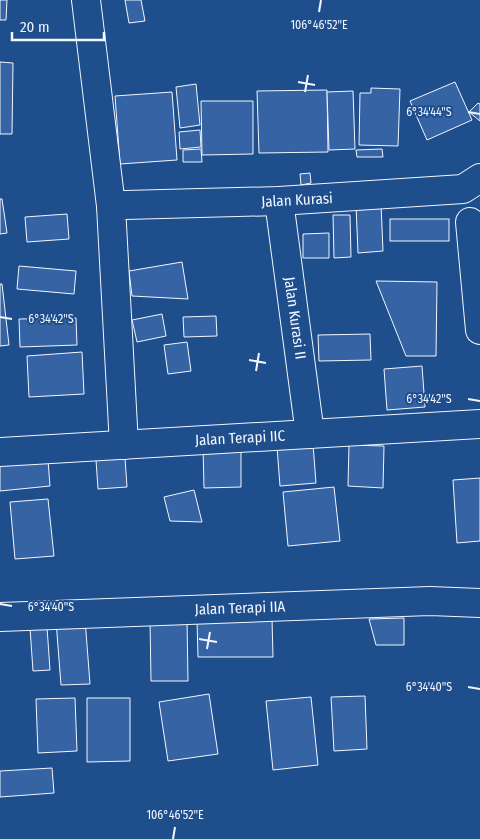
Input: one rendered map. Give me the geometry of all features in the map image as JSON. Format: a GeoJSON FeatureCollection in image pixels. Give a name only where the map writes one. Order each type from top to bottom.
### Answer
{"type":"FeatureCollection","features":[{"type":"Feature","properties":{"kind":"street"},"geometry":{"type":"LineString","coordinates":[[86,0],[111,206],[124,445]]}},
{"type":"Feature","properties":{"kind":"street"},"geometry":{"type":"LineString","coordinates":[[472,184],[480,330]]}},
{"type":"Feature","properties":{"kind":"street","name":"Jalan Kurasi"},"geometry":{"type":"LineString","coordinates":[[111,206],[279,202],[472,184]]}},
{"type":"Feature","properties":{"kind":"street","name":"Jalan Kurasi II"},"geometry":{"type":"LineString","coordinates":[[279,202],[310,434]]}},
{"type":"Feature","properties":{"kind":"street","name":"Jalan Terapi IIC"},"geometry":{"type":"LineString","coordinates":[[0,452],[480,424]]}},
{"type":"Feature","properties":{"kind":"street","name":"Jalan Terapi IIA"},"geometry":{"type":"LineString","coordinates":[[0,617],[420,601],[480,603]]}},
{"type":"Feature","properties":{"kind":"building"},"geometry":{"type":"Polygon","coordinates":[[[0,0],[7,0],[6,20],[0,20],[0,0]]]}},
{"type":"Feature","properties":{"kind":"building"},"geometry":{"type":"Polygon","coordinates":[[[125,0],[141,0],[145,21],[129,23],[125,0]]]}},
{"type":"Feature","properties":{"kind":"building"},"geometry":{"type":"Polygon","coordinates":[[[0,62],[13,63],[12,134],[0,134],[0,62]]]}},
{"type":"Feature","properties":{"kind":"building"},"geometry":{"type":"Polygon","coordinates":[[[455,82],[472,120],[427,140],[410,101],[455,82]]]}},
{"type":"Feature","properties":{"kind":"building"},"geometry":{"type":"Polygon","coordinates":[[[196,84],[200,125],[180,128],[176,87],[196,84]]]}},
{"type":"Feature","properties":{"kind":"building"},"geometry":{"type":"Polygon","coordinates":[[[371,88],[400,89],[398,146],[359,145],[360,93],[371,93],[371,88]]]}},
{"type":"Feature","properties":{"kind":"building"},"geometry":{"type":"Polygon","coordinates":[[[327,90],[328,152],[259,153],[257,91],[327,90]]]}},
{"type":"Feature","properties":{"kind":"building"},"geometry":{"type":"Polygon","coordinates":[[[353,91],[355,149],[329,150],[327,92],[353,91]]]}},
{"type":"Feature","properties":{"kind":"building"},"geometry":{"type":"Polygon","coordinates":[[[172,92],[177,160],[120,164],[115,96],[172,92]]]}},
{"type":"Feature","properties":{"kind":"building"},"geometry":{"type":"Polygon","coordinates":[[[201,101],[253,101],[253,154],[202,155],[201,101]]]}},
{"type":"Feature","properties":{"kind":"building"},"geometry":{"type":"Polygon","coordinates":[[[478,103],[480,104],[480,121],[469,112],[478,103]]]}},
{"type":"Feature","properties":{"kind":"building"},"geometry":{"type":"Polygon","coordinates":[[[200,130],[201,147],[180,149],[179,132],[200,130]]]}},
{"type":"Feature","properties":{"kind":"building"},"geometry":{"type":"Polygon","coordinates":[[[201,149],[202,162],[183,162],[183,150],[201,149]]]}},
{"type":"Feature","properties":{"kind":"building"},"geometry":{"type":"Polygon","coordinates":[[[382,149],[383,157],[357,157],[356,150],[382,149]]]}},
{"type":"Feature","properties":{"kind":"building"},"geometry":{"type":"Polygon","coordinates":[[[310,173],[311,183],[301,185],[300,174],[310,173]]]}},
{"type":"Feature","properties":{"kind":"building"},"geometry":{"type":"Polygon","coordinates":[[[0,199],[2,199],[7,233],[0,234],[0,199]]]}},
{"type":"Feature","properties":{"kind":"building"},"geometry":{"type":"Polygon","coordinates":[[[381,204],[383,251],[358,253],[356,205],[381,204]]]}},
{"type":"Feature","properties":{"kind":"building"},"geometry":{"type":"Polygon","coordinates":[[[67,214],[69,239],[27,242],[25,217],[67,214]]]}},
{"type":"Feature","properties":{"kind":"building"},"geometry":{"type":"Polygon","coordinates":[[[333,215],[350,215],[351,257],[334,258],[333,215]]]}},
{"type":"Feature","properties":{"kind":"building"},"geometry":{"type":"Polygon","coordinates":[[[390,219],[449,219],[449,241],[390,241],[390,219]]]}},
{"type":"Feature","properties":{"kind":"building"},"geometry":{"type":"Polygon","coordinates":[[[329,233],[329,258],[303,258],[303,234],[329,233]]]}},
{"type":"Feature","properties":{"kind":"building"},"geometry":{"type":"Polygon","coordinates":[[[182,262],[188,299],[132,296],[129,271],[182,262]]]}},
{"type":"Feature","properties":{"kind":"building"},"geometry":{"type":"Polygon","coordinates":[[[19,266],[76,271],[74,294],[17,289],[19,266]]]}},
{"type":"Feature","properties":{"kind":"building"},"geometry":{"type":"Polygon","coordinates":[[[376,281],[437,282],[436,356],[406,356],[376,281]]]}},
{"type":"Feature","properties":{"kind":"building"},"geometry":{"type":"Polygon","coordinates":[[[0,284],[2,284],[9,345],[0,346],[0,284]]]}},
{"type":"Feature","properties":{"kind":"building"},"geometry":{"type":"Polygon","coordinates":[[[162,314],[166,336],[137,342],[132,320],[162,314]]]}},
{"type":"Feature","properties":{"kind":"building"},"geometry":{"type":"Polygon","coordinates":[[[216,316],[217,336],[184,337],[183,317],[216,316]]]}},
{"type":"Feature","properties":{"kind":"building"},"geometry":{"type":"Polygon","coordinates":[[[76,318],[77,345],[20,347],[19,319],[76,318]]]}},
{"type":"Feature","properties":{"kind":"building"},"geometry":{"type":"Polygon","coordinates":[[[370,334],[371,360],[319,361],[318,335],[370,334]]]}},
{"type":"Feature","properties":{"kind":"building"},"geometry":{"type":"Polygon","coordinates":[[[187,342],[191,371],[168,374],[164,345],[187,342]]]}},
{"type":"Feature","properties":{"kind":"building"},"geometry":{"type":"Polygon","coordinates":[[[82,352],[84,394],[29,397],[27,356],[82,352]]]}},
{"type":"Feature","properties":{"kind":"building"},"geometry":{"type":"Polygon","coordinates":[[[422,366],[425,407],[387,410],[384,369],[422,366]]]}},
{"type":"Feature","properties":{"kind":"building"},"geometry":{"type":"Polygon","coordinates":[[[313,444],[316,483],[280,486],[277,447],[313,444]]]}},
{"type":"Feature","properties":{"kind":"building"},"geometry":{"type":"Polygon","coordinates":[[[349,445],[384,446],[383,488],[348,486],[349,445]]]}},
{"type":"Feature","properties":{"kind":"building"},"geometry":{"type":"Polygon","coordinates":[[[203,447],[241,447],[241,487],[204,488],[203,447]]]}},
{"type":"Feature","properties":{"kind":"building"},"geometry":{"type":"Polygon","coordinates":[[[125,458],[127,487],[98,489],[96,460],[125,458]]]}},
{"type":"Feature","properties":{"kind":"building"},"geometry":{"type":"Polygon","coordinates":[[[48,460],[50,486],[0,491],[0,465],[48,460]]]}},
{"type":"Feature","properties":{"kind":"building"},"geometry":{"type":"Polygon","coordinates":[[[480,478],[480,541],[457,543],[453,480],[480,478]]]}},
{"type":"Feature","properties":{"kind":"building"},"geometry":{"type":"Polygon","coordinates":[[[334,487],[340,541],[288,546],[283,492],[334,487]]]}},
{"type":"Feature","properties":{"kind":"building"},"geometry":{"type":"Polygon","coordinates":[[[194,490],[202,522],[170,521],[164,497],[194,490]]]}},
{"type":"Feature","properties":{"kind":"building"},"geometry":{"type":"Polygon","coordinates":[[[48,499],[54,556],[15,559],[10,502],[48,499]]]}},
{"type":"Feature","properties":{"kind":"building"},"geometry":{"type":"Polygon","coordinates":[[[404,618],[404,645],[376,645],[369,619],[404,618]]]}},
{"type":"Feature","properties":{"kind":"building"},"geometry":{"type":"Polygon","coordinates":[[[85,619],[90,684],[61,685],[56,621],[85,619]]]}},
{"type":"Feature","properties":{"kind":"building"},"geometry":{"type":"Polygon","coordinates":[[[272,619],[273,657],[198,657],[197,620],[272,619]]]}},
{"type":"Feature","properties":{"kind":"building"},"geometry":{"type":"Polygon","coordinates":[[[187,620],[188,681],[151,681],[150,621],[187,620]]]}},
{"type":"Feature","properties":{"kind":"building"},"geometry":{"type":"Polygon","coordinates":[[[47,627],[50,670],[33,671],[30,628],[47,627]]]}},
{"type":"Feature","properties":{"kind":"building"},"geometry":{"type":"Polygon","coordinates":[[[209,694],[218,754],[168,761],[159,702],[209,694]]]}},
{"type":"Feature","properties":{"kind":"building"},"geometry":{"type":"Polygon","coordinates":[[[365,696],[367,749],[334,751],[331,697],[365,696]]]}},
{"type":"Feature","properties":{"kind":"building"},"geometry":{"type":"Polygon","coordinates":[[[311,697],[318,765],[273,770],[266,701],[311,697]]]}},
{"type":"Feature","properties":{"kind":"building"},"geometry":{"type":"Polygon","coordinates":[[[75,698],[77,751],[38,753],[36,699],[75,698]]]}},
{"type":"Feature","properties":{"kind":"building"},"geometry":{"type":"Polygon","coordinates":[[[87,698],[130,698],[130,761],[87,762],[87,698]]]}},
{"type":"Feature","properties":{"kind":"building"},"geometry":{"type":"Polygon","coordinates":[[[52,768],[54,793],[0,797],[0,771],[52,768]]]}}]}
